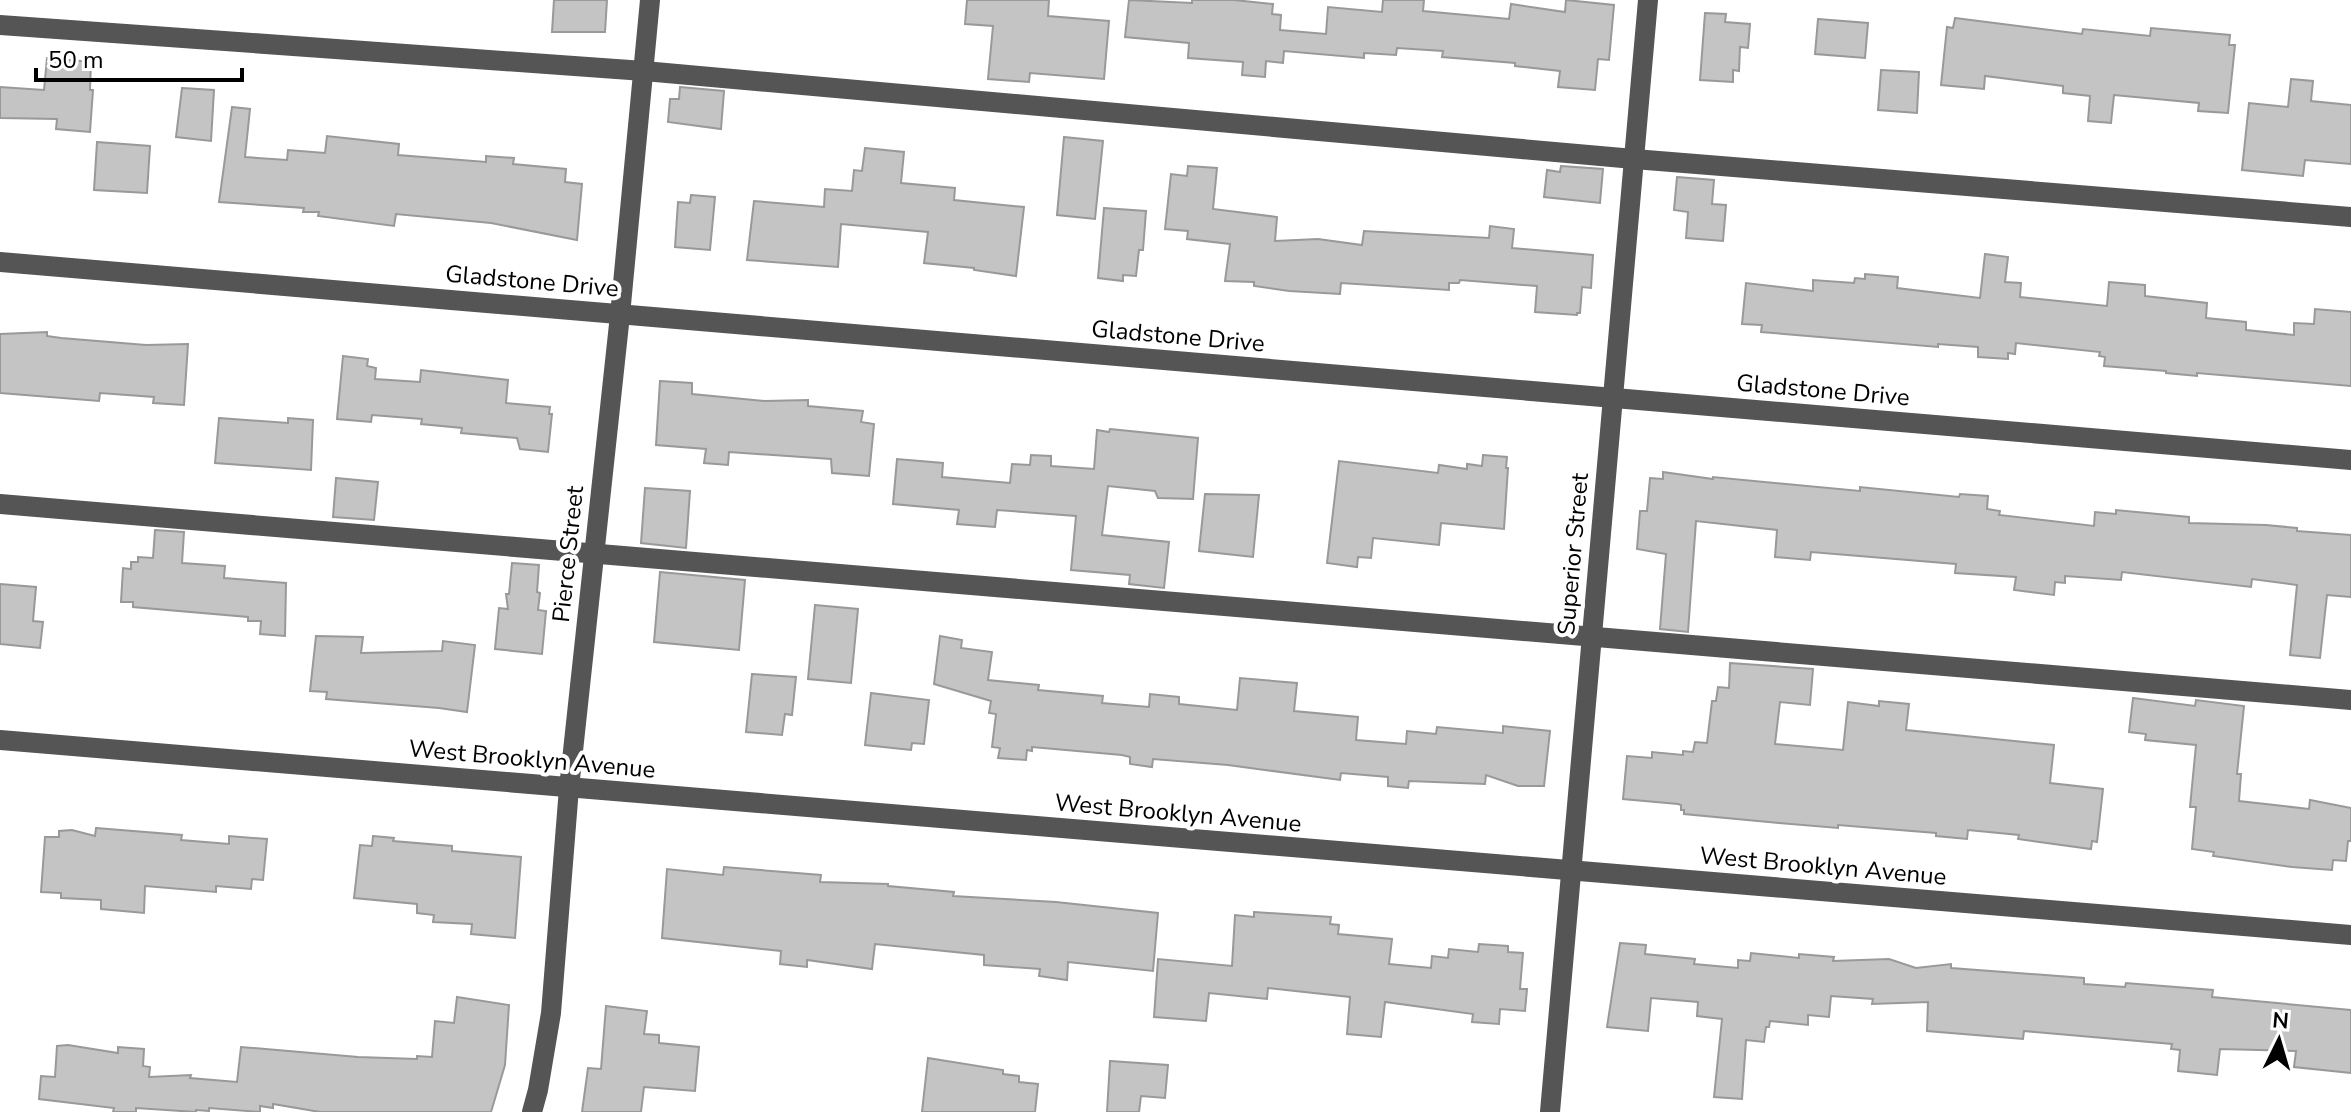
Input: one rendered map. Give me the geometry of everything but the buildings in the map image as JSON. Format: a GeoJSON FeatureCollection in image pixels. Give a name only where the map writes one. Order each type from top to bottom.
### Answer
{"type":"FeatureCollection","features":[{"type":"Feature","properties":{"kind":"street","name":"Pierce Street"},"geometry":{"type":"LineString","coordinates":[[532,1112],[551,1013],[569,788],[650,0]]}},
{"type":"Feature","properties":{"kind":"street","name":"Superior Street"},"geometry":{"type":"LineString","coordinates":[[1550,1112],[1648,0]]}},
{"type":"Feature","properties":{"kind":"street"},"geometry":{"type":"LineString","coordinates":[[0,25],[644,71],[1634,159],[2351,217]]}},
{"type":"Feature","properties":{"kind":"street","name":"Gladstone Drive"},"geometry":{"type":"LineString","coordinates":[[0,262],[2351,460]]}},
{"type":"Feature","properties":{"kind":"street"},"geometry":{"type":"LineString","coordinates":[[0,504],[2351,700]]}},
{"type":"Feature","properties":{"kind":"street","name":"West Brooklyn Avenue"},"geometry":{"type":"LineString","coordinates":[[0,740],[2351,935]]}}]}
